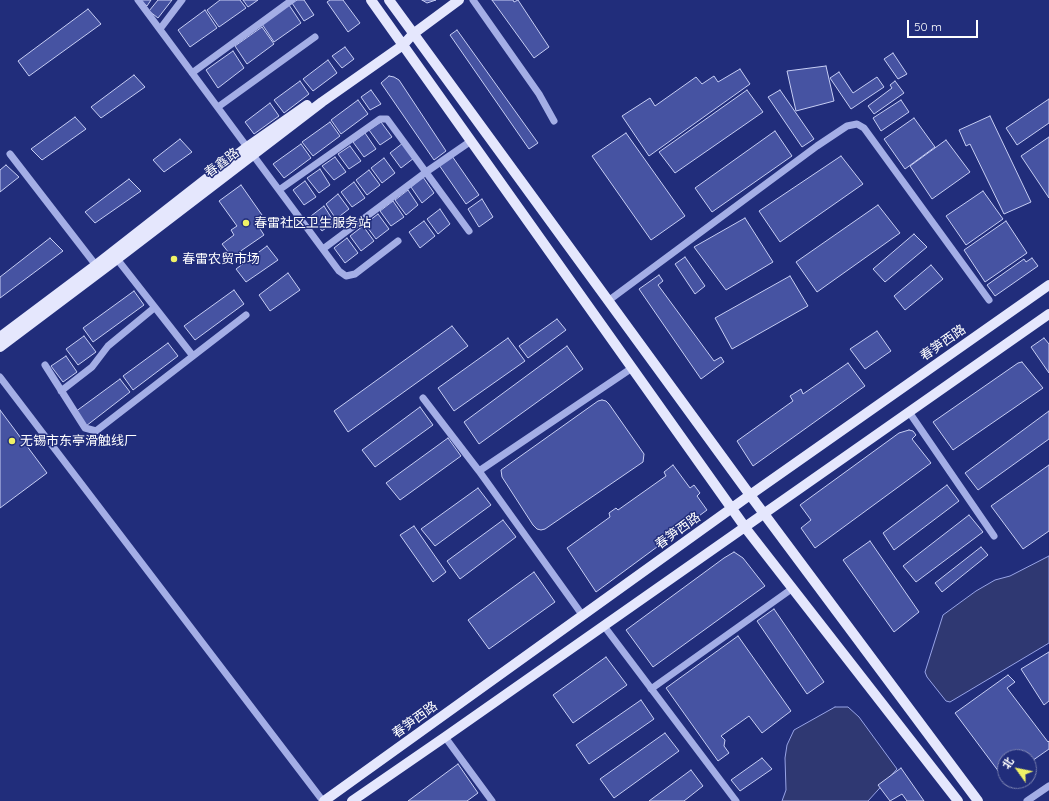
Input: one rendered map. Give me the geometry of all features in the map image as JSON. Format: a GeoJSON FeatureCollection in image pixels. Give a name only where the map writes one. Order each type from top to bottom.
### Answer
{"type":"FeatureCollection","features":[{"type":"Feature","properties":{"kind":"main road"},"geometry":{"type":"LineString","coordinates":[[371,0],[732,508],[958,801]]}},
{"type":"Feature","properties":{"kind":"main road"},"geometry":{"type":"LineString","coordinates":[[389,0],[750,495],[978,801]]}},
{"type":"Feature","properties":{"kind":"main road","name":"春鑫路"},"geometry":{"type":"LineString","coordinates":[[0,347],[98,268],[250,151],[381,53],[402,44],[459,0]]}},
{"type":"Feature","properties":{"kind":"main road","name":"春鑫路"},"geometry":{"type":"LineString","coordinates":[[0,337],[98,268],[117,260],[250,151]]}},
{"type":"Feature","properties":{"kind":"main road","name":"春笋西路"},"geometry":{"type":"LineString","coordinates":[[324,801],[750,495],[1049,284]]}},
{"type":"Feature","properties":{"kind":"main road"},"geometry":{"type":"LineString","coordinates":[[352,801],[1049,314]]}},
{"type":"Feature","properties":{"kind":"street"},"geometry":{"type":"LineString","coordinates":[[138,0],[339,271],[346,276],[355,274],[398,242]]}},
{"type":"Feature","properties":{"kind":"street"},"geometry":{"type":"LineString","coordinates":[[160,29],[182,0]]}},
{"type":"Feature","properties":{"kind":"street"},"geometry":{"type":"LineString","coordinates":[[192,73],[292,0]]}},
{"type":"Feature","properties":{"kind":"street"},"geometry":{"type":"LineString","coordinates":[[473,0],[539,94],[554,121]]}},
{"type":"Feature","properties":{"kind":"street"},"geometry":{"type":"LineString","coordinates":[[218,107],[315,37]]}},
{"type":"Feature","properties":{"kind":"street"},"geometry":{"type":"LineString","coordinates":[[279,190],[380,119],[387,119],[469,232]]}},
{"type":"Feature","properties":{"kind":"street"},"geometry":{"type":"LineString","coordinates":[[608,301],[817,146],[847,126],[857,124],[864,128],[989,300]]}},
{"type":"Feature","properties":{"kind":"street"},"geometry":{"type":"LineString","coordinates":[[323,249],[426,172],[471,141]]}},
{"type":"Feature","properties":{"kind":"street"},"geometry":{"type":"LineString","coordinates":[[10,154],[98,268]]}},
{"type":"Feature","properties":{"kind":"street"},"geometry":{"type":"LineString","coordinates":[[117,260],[193,356]]}},
{"type":"Feature","properties":{"kind":"street"},"geometry":{"type":"LineString","coordinates":[[61,391],[92,367],[108,346],[154,308]]}},
{"type":"Feature","properties":{"kind":"street"},"geometry":{"type":"LineString","coordinates":[[45,365],[85,428],[96,431],[246,314]]}},
{"type":"Feature","properties":{"kind":"street"},"geometry":{"type":"LineString","coordinates":[[479,471],[632,368]]}},
{"type":"Feature","properties":{"kind":"street"},"geometry":{"type":"LineString","coordinates":[[0,377],[324,801]]}},
{"type":"Feature","properties":{"kind":"street"},"geometry":{"type":"LineString","coordinates":[[423,398],[479,471],[583,616]]}},
{"type":"Feature","properties":{"kind":"street"},"geometry":{"type":"LineString","coordinates":[[909,412],[994,536]]}},
{"type":"Feature","properties":{"kind":"street"},"geometry":{"type":"LineString","coordinates":[[651,689],[793,588]]}},
{"type":"Feature","properties":{"kind":"street"},"geometry":{"type":"LineString","coordinates":[[604,626],[736,801]]}},
{"type":"Feature","properties":{"kind":"street"},"geometry":{"type":"LineString","coordinates":[[445,737],[492,801]]}},
{"type":"Feature","properties":{"kind":"street"},"geometry":{"type":"LineString","coordinates":[[1027,801],[1049,786]]}},
{"type":"Feature","properties":{"kind":"water"},"geometry":{"type":"Polygon","coordinates":[[[1049,556],[1049,643],[950,702],[946,701],[927,677],[925,672],[943,615],[976,591],[995,580],[1010,576],[1049,556]]]}},
{"type":"Feature","properties":{"kind":"water"},"geometry":{"type":"Polygon","coordinates":[[[835,707],[848,707],[859,717],[897,769],[868,801],[782,801],[786,790],[785,758],[787,745],[794,730],[835,707]]]}},
{"type":"Feature","properties":{"kind":"building"},"geometry":{"type":"Polygon","coordinates":[[[140,0],[151,0],[147,6],[140,0]]]}},
{"type":"Feature","properties":{"kind":"building"},"geometry":{"type":"Polygon","coordinates":[[[158,0],[172,0],[158,18],[149,11],[158,0]]]}},
{"type":"Feature","properties":{"kind":"building"},"geometry":{"type":"Polygon","coordinates":[[[220,0],[240,0],[246,8],[219,27],[207,10],[220,0]]]}},
{"type":"Feature","properties":{"kind":"building"},"geometry":{"type":"Polygon","coordinates":[[[243,0],[258,0],[248,7],[243,0]]]}},
{"type":"Feature","properties":{"kind":"building"},"geometry":{"type":"Polygon","coordinates":[[[297,0],[304,0],[314,15],[304,21],[292,3],[297,0]]]}},
{"type":"Feature","properties":{"kind":"building"},"geometry":{"type":"Polygon","coordinates":[[[330,0],[343,0],[360,23],[348,32],[327,2],[330,0]]]}},
{"type":"Feature","properties":{"kind":"building"},"geometry":{"type":"Polygon","coordinates":[[[422,0],[436,0],[427,3],[422,0]]]}},
{"type":"Feature","properties":{"kind":"building"},"geometry":{"type":"Polygon","coordinates":[[[492,0],[513,0],[514,2],[518,0],[549,47],[534,58],[492,0]]]}},
{"type":"Feature","properties":{"kind":"building"},"geometry":{"type":"Polygon","coordinates":[[[289,5],[301,23],[274,42],[262,24],[289,5]]]}},
{"type":"Feature","properties":{"kind":"building"},"geometry":{"type":"Polygon","coordinates":[[[88,9],[101,24],[29,76],[18,61],[88,9]]]}},
{"type":"Feature","properties":{"kind":"building"},"geometry":{"type":"Polygon","coordinates":[[[205,10],[217,28],[190,47],[178,30],[205,10]]]}},
{"type":"Feature","properties":{"kind":"building"},"geometry":{"type":"Polygon","coordinates":[[[262,27],[274,44],[247,64],[235,46],[262,27]]]}},
{"type":"Feature","properties":{"kind":"building"},"geometry":{"type":"Polygon","coordinates":[[[457,30],[538,143],[529,149],[450,35],[457,30]]]}},
{"type":"Feature","properties":{"kind":"building"},"geometry":{"type":"Polygon","coordinates":[[[345,47],[354,59],[342,68],[332,56],[345,47]]]}},
{"type":"Feature","properties":{"kind":"building"},"geometry":{"type":"Polygon","coordinates":[[[233,51],[244,68],[218,88],[206,70],[233,51]]]}},
{"type":"Feature","properties":{"kind":"building"},"geometry":{"type":"Polygon","coordinates":[[[893,53],[907,74],[898,79],[884,59],[893,53]]]}},
{"type":"Feature","properties":{"kind":"building"},"geometry":{"type":"Polygon","coordinates":[[[328,60],[337,73],[313,91],[303,79],[328,60]]]}},
{"type":"Feature","properties":{"kind":"building"},"geometry":{"type":"Polygon","coordinates":[[[826,66],[834,101],[796,111],[787,71],[826,66]]]}},
{"type":"Feature","properties":{"kind":"building"},"geometry":{"type":"Polygon","coordinates":[[[740,69],[750,84],[649,156],[622,116],[650,98],[655,106],[696,77],[702,84],[714,76],[718,82],[740,69]]]}},
{"type":"Feature","properties":{"kind":"building"},"geometry":{"type":"Polygon","coordinates":[[[839,72],[853,93],[877,77],[884,87],[851,109],[830,78],[839,72]]]}},
{"type":"Feature","properties":{"kind":"building"},"geometry":{"type":"Polygon","coordinates":[[[134,75],[145,87],[101,118],[91,107],[134,75]]]}},
{"type":"Feature","properties":{"kind":"building"},"geometry":{"type":"Polygon","coordinates":[[[389,76],[399,80],[446,151],[434,160],[381,83],[389,76]]]}},
{"type":"Feature","properties":{"kind":"building"},"geometry":{"type":"Polygon","coordinates":[[[300,81],[309,94],[284,113],[274,100],[300,81]]]}},
{"type":"Feature","properties":{"kind":"building"},"geometry":{"type":"Polygon","coordinates":[[[895,81],[904,93],[874,114],[868,106],[892,88],[890,85],[895,81]]]}},
{"type":"Feature","properties":{"kind":"building"},"geometry":{"type":"Polygon","coordinates":[[[371,90],[381,104],[370,110],[361,97],[371,90]]]}},
{"type":"Feature","properties":{"kind":"building"},"geometry":{"type":"Polygon","coordinates":[[[747,90],[763,112],[675,173],[659,152],[747,90]]]}},
{"type":"Feature","properties":{"kind":"building"},"geometry":{"type":"Polygon","coordinates":[[[780,90],[814,139],[802,147],[768,97],[780,90]]]}},
{"type":"Feature","properties":{"kind":"building"},"geometry":{"type":"Polygon","coordinates":[[[1049,99],[1049,123],[1017,145],[1006,128],[1049,99]]]}},
{"type":"Feature","properties":{"kind":"building"},"geometry":{"type":"Polygon","coordinates":[[[358,100],[368,114],[341,134],[331,120],[358,100]]]}},
{"type":"Feature","properties":{"kind":"building"},"geometry":{"type":"Polygon","coordinates":[[[901,100],[909,112],[881,131],[873,118],[901,100]]]}},
{"type":"Feature","properties":{"kind":"building"},"geometry":{"type":"Polygon","coordinates":[[[270,103],[279,116],[254,134],[245,122],[270,103]]]}},
{"type":"Feature","properties":{"kind":"building"},"geometry":{"type":"Polygon","coordinates":[[[990,116],[1031,202],[1004,214],[970,144],[966,146],[959,130],[990,116]]]}},
{"type":"Feature","properties":{"kind":"building"},"geometry":{"type":"Polygon","coordinates":[[[75,117],[86,129],[42,160],[31,149],[75,117]]]}},
{"type":"Feature","properties":{"kind":"building"},"geometry":{"type":"Polygon","coordinates":[[[914,118],[935,147],[905,169],[884,139],[914,118]]]}},
{"type":"Feature","properties":{"kind":"building"},"geometry":{"type":"Polygon","coordinates":[[[330,122],[340,136],[313,156],[302,142],[330,122]]]}},
{"type":"Feature","properties":{"kind":"building"},"geometry":{"type":"Polygon","coordinates":[[[381,122],[392,137],[380,145],[369,130],[381,122]]]}},
{"type":"Feature","properties":{"kind":"building"},"geometry":{"type":"Polygon","coordinates":[[[775,131],[792,156],[712,212],[695,188],[775,131]]]}},
{"type":"Feature","properties":{"kind":"building"},"geometry":{"type":"Polygon","coordinates":[[[365,133],[376,149],[364,157],[353,142],[365,133]]]}},
{"type":"Feature","properties":{"kind":"building"},"geometry":{"type":"Polygon","coordinates":[[[626,133],[685,216],[651,240],[592,156],[626,133]]]}},
{"type":"Feature","properties":{"kind":"building"},"geometry":{"type":"Polygon","coordinates":[[[1049,137],[1049,198],[1021,156],[1049,137]]]}},
{"type":"Feature","properties":{"kind":"building"},"geometry":{"type":"Polygon","coordinates":[[[180,139],[192,152],[164,172],[153,160],[180,139]]]}},
{"type":"Feature","properties":{"kind":"building"},"geometry":{"type":"Polygon","coordinates":[[[946,140],[970,172],[932,199],[910,166],[946,140]]]}},
{"type":"Feature","properties":{"kind":"building"},"geometry":{"type":"Polygon","coordinates":[[[403,143],[414,158],[401,168],[390,153],[403,143]]]}},
{"type":"Feature","properties":{"kind":"building"},"geometry":{"type":"Polygon","coordinates":[[[301,144],[311,158],[284,178],[273,164],[301,144]]]}},
{"type":"Feature","properties":{"kind":"building"},"geometry":{"type":"Polygon","coordinates":[[[350,146],[361,161],[349,169],[338,154],[350,146]]]}},
{"type":"Feature","properties":{"kind":"building"},"geometry":{"type":"Polygon","coordinates":[[[452,156],[479,195],[466,204],[439,165],[452,156]]]}},
{"type":"Feature","properties":{"kind":"building"},"geometry":{"type":"Polygon","coordinates":[[[841,156],[863,184],[780,242],[759,211],[841,156]]]}},
{"type":"Feature","properties":{"kind":"building"},"geometry":{"type":"Polygon","coordinates":[[[335,157],[346,172],[334,180],[322,166],[335,157]]]}},
{"type":"Feature","properties":{"kind":"building"},"geometry":{"type":"Polygon","coordinates":[[[384,158],[395,173],[382,183],[371,168],[384,158]]]}},
{"type":"Feature","properties":{"kind":"building"},"geometry":{"type":"Polygon","coordinates":[[[6,165],[19,177],[0,192],[0,170],[6,165]]]}},
{"type":"Feature","properties":{"kind":"building"},"geometry":{"type":"Polygon","coordinates":[[[320,169],[330,185],[319,193],[307,178],[320,169]]]}},
{"type":"Feature","properties":{"kind":"building"},"geometry":{"type":"Polygon","coordinates":[[[369,170],[380,185],[367,195],[356,180],[369,170]]]}},
{"type":"Feature","properties":{"kind":"building"},"geometry":{"type":"Polygon","coordinates":[[[423,177],[434,193],[422,203],[411,187],[423,177]]]}},
{"type":"Feature","properties":{"kind":"building"},"geometry":{"type":"Polygon","coordinates":[[[129,179],[141,191],[95,223],[85,212],[129,179]]]}},
{"type":"Feature","properties":{"kind":"building"},"geometry":{"type":"Polygon","coordinates":[[[305,181],[316,197],[304,205],[293,190],[305,181]]]}},
{"type":"Feature","properties":{"kind":"building"},"geometry":{"type":"Polygon","coordinates":[[[354,182],[365,198],[352,207],[341,192],[354,182]]]}},
{"type":"Feature","properties":{"kind":"building","name":"春雷社区卫生服务站"},"geometry":{"type":"Polygon","coordinates":[[[241,185],[262,215],[255,221],[264,235],[232,257],[222,244],[234,235],[231,230],[237,226],[219,201],[241,185]]]}},
{"type":"Feature","properties":{"kind":"building"},"geometry":{"type":"Polygon","coordinates":[[[408,190],[418,205],[406,215],[395,200],[408,190]]]}},
{"type":"Feature","properties":{"kind":"building"},"geometry":{"type":"Polygon","coordinates":[[[983,191],[1003,219],[966,245],[946,216],[983,191]]]}},
{"type":"Feature","properties":{"kind":"building"},"geometry":{"type":"Polygon","coordinates":[[[338,194],[349,209],[336,219],[326,204],[338,194]]]}},
{"type":"Feature","properties":{"kind":"building"},"geometry":{"type":"Polygon","coordinates":[[[482,199],[493,217],[479,227],[468,209],[482,199]]]}},
{"type":"Feature","properties":{"kind":"building"},"geometry":{"type":"Polygon","coordinates":[[[393,201],[404,217],[391,226],[380,211],[393,201]]]}},
{"type":"Feature","properties":{"kind":"building"},"geometry":{"type":"Polygon","coordinates":[[[878,205],[900,233],[817,292],[796,262],[878,205]]]}},
{"type":"Feature","properties":{"kind":"building"},"geometry":{"type":"Polygon","coordinates":[[[324,206],[334,222],[322,231],[311,216],[324,206]]]}},
{"type":"Feature","properties":{"kind":"building"},"geometry":{"type":"Polygon","coordinates":[[[440,209],[450,224],[438,234],[427,219],[440,209]]]}},
{"type":"Feature","properties":{"kind":"building"},"geometry":{"type":"Polygon","coordinates":[[[378,214],[389,229],[376,239],[365,224],[378,214]]]}},
{"type":"Feature","properties":{"kind":"building"},"geometry":{"type":"Polygon","coordinates":[[[745,218],[773,262],[726,290],[694,247],[745,218]]]}},
{"type":"Feature","properties":{"kind":"building"},"geometry":{"type":"Polygon","coordinates":[[[424,221],[435,236],[420,248],[409,232],[424,221]]]}},
{"type":"Feature","properties":{"kind":"building"},"geometry":{"type":"Polygon","coordinates":[[[1006,221],[1027,253],[985,282],[964,250],[1006,221]]]}},
{"type":"Feature","properties":{"kind":"building"},"geometry":{"type":"Polygon","coordinates":[[[363,226],[374,241],[361,251],[350,236],[363,226]]]}},
{"type":"Feature","properties":{"kind":"building"},"geometry":{"type":"Polygon","coordinates":[[[914,234],[927,247],[885,282],[873,269],[914,234]]]}},
{"type":"Feature","properties":{"kind":"building"},"geometry":{"type":"Polygon","coordinates":[[[50,238],[63,251],[0,298],[0,277],[50,238]]]}},
{"type":"Feature","properties":{"kind":"building"},"geometry":{"type":"Polygon","coordinates":[[[347,238],[358,253],[345,263],[334,248],[347,238]]]}},
{"type":"Feature","properties":{"kind":"building"},"geometry":{"type":"Polygon","coordinates":[[[267,246],[278,260],[246,282],[236,269],[267,246]]]}},
{"type":"Feature","properties":{"kind":"building"},"geometry":{"type":"Polygon","coordinates":[[[685,257],[705,286],[695,294],[675,264],[685,257]]]}},
{"type":"Feature","properties":{"kind":"building"},"geometry":{"type":"Polygon","coordinates":[[[1032,258],[1038,266],[995,296],[987,285],[1024,259],[1026,262],[1032,258]]]}},
{"type":"Feature","properties":{"kind":"building"},"geometry":{"type":"Polygon","coordinates":[[[931,265],[943,279],[905,310],[894,296],[931,265]]]}},
{"type":"Feature","properties":{"kind":"building"},"geometry":{"type":"Polygon","coordinates":[[[288,273],[300,290],[270,311],[259,295],[288,273]]]}},
{"type":"Feature","properties":{"kind":"building"},"geometry":{"type":"Polygon","coordinates":[[[659,275],[663,281],[658,285],[714,361],[721,357],[724,362],[701,379],[639,289],[659,275]]]}},
{"type":"Feature","properties":{"kind":"building"},"geometry":{"type":"Polygon","coordinates":[[[790,276],[808,306],[732,349],[715,318],[790,276]]]}},
{"type":"Feature","properties":{"kind":"building"},"geometry":{"type":"Polygon","coordinates":[[[234,290],[244,304],[195,340],[184,326],[234,290]]]}},
{"type":"Feature","properties":{"kind":"building"},"geometry":{"type":"Polygon","coordinates":[[[134,291],[144,305],[93,342],[83,328],[134,291]]]}},
{"type":"Feature","properties":{"kind":"building"},"geometry":{"type":"Polygon","coordinates":[[[557,319],[566,330],[528,358],[519,346],[557,319]]]}},
{"type":"Feature","properties":{"kind":"building"},"geometry":{"type":"Polygon","coordinates":[[[452,326],[468,346],[348,432],[334,411],[452,326]]]}},
{"type":"Feature","properties":{"kind":"building"},"geometry":{"type":"Polygon","coordinates":[[[877,331],[891,351],[865,369],[850,349],[877,331]]]}},
{"type":"Feature","properties":{"kind":"building"},"geometry":{"type":"Polygon","coordinates":[[[84,336],[96,352],[78,365],[66,349],[84,336]]]}},
{"type":"Feature","properties":{"kind":"building"},"geometry":{"type":"Polygon","coordinates":[[[508,338],[525,361],[454,411],[438,388],[508,338]]]}},
{"type":"Feature","properties":{"kind":"building"},"geometry":{"type":"Polygon","coordinates":[[[1044,338],[1049,344],[1049,373],[1031,347],[1044,338]]]}},
{"type":"Feature","properties":{"kind":"building"},"geometry":{"type":"Polygon","coordinates":[[[168,343],[178,356],[133,390],[123,376],[168,343]]]}},
{"type":"Feature","properties":{"kind":"building"},"geometry":{"type":"Polygon","coordinates":[[[567,346],[583,369],[479,444],[464,422],[567,346]]]}},
{"type":"Feature","properties":{"kind":"building"},"geometry":{"type":"Polygon","coordinates":[[[66,356],[77,372],[63,382],[51,366],[66,356]]]}},
{"type":"Feature","properties":{"kind":"building"},"geometry":{"type":"Polygon","coordinates":[[[1022,362],[1043,388],[953,450],[933,422],[1018,363],[1022,362]]]}},
{"type":"Feature","properties":{"kind":"building"},"geometry":{"type":"Polygon","coordinates":[[[848,363],[865,386],[753,466],[737,441],[793,401],[790,396],[801,389],[803,394],[848,363]]]}},
{"type":"Feature","properties":{"kind":"building"},"geometry":{"type":"Polygon","coordinates":[[[120,379],[130,392],[86,426],[75,412],[120,379]]]}},
{"type":"Feature","properties":{"kind":"building"},"geometry":{"type":"Polygon","coordinates":[[[602,400],[609,404],[644,454],[643,462],[545,529],[537,529],[502,477],[501,470],[598,401],[602,400]]]}},
{"type":"Feature","properties":{"kind":"building"},"geometry":{"type":"Polygon","coordinates":[[[420,407],[433,425],[375,467],[362,450],[420,407]]]}},
{"type":"Feature","properties":{"kind":"building","name":"无锡市东亭滑触线厂"},"geometry":{"type":"Polygon","coordinates":[[[0,410],[47,473],[0,508],[0,410]]]}},
{"type":"Feature","properties":{"kind":"building"},"geometry":{"type":"Polygon","coordinates":[[[1049,411],[1049,439],[978,490],[965,473],[1049,411]]]}},
{"type":"Feature","properties":{"kind":"building"},"geometry":{"type":"Polygon","coordinates":[[[909,430],[913,431],[916,435],[912,439],[931,463],[815,548],[801,528],[811,520],[800,505],[899,433],[909,430]]]}},
{"type":"Feature","properties":{"kind":"building"},"geometry":{"type":"Polygon","coordinates":[[[448,438],[461,456],[400,500],[386,483],[448,438]]]}},
{"type":"Feature","properties":{"kind":"building"},"geometry":{"type":"Polygon","coordinates":[[[673,465],[690,488],[694,485],[700,493],[697,496],[707,510],[596,592],[567,548],[610,517],[609,513],[616,508],[618,510],[666,476],[664,472],[673,465]]]}},
{"type":"Feature","properties":{"kind":"building"},"geometry":{"type":"Polygon","coordinates":[[[1049,465],[1049,531],[1023,549],[991,506],[1049,465]]]}},
{"type":"Feature","properties":{"kind":"building"},"geometry":{"type":"Polygon","coordinates":[[[947,485],[959,501],[894,550],[883,533],[947,485]]]}},
{"type":"Feature","properties":{"kind":"building"},"geometry":{"type":"Polygon","coordinates":[[[478,488],[491,505],[435,546],[421,529],[478,488]]]}},
{"type":"Feature","properties":{"kind":"building"},"geometry":{"type":"Polygon","coordinates":[[[969,515],[983,532],[916,582],[903,566],[969,515]]]}},
{"type":"Feature","properties":{"kind":"building"},"geometry":{"type":"Polygon","coordinates":[[[503,520],[516,537],[460,579],[447,561],[503,520]]]}},
{"type":"Feature","properties":{"kind":"building"},"geometry":{"type":"Polygon","coordinates":[[[414,526],[446,572],[433,582],[400,535],[414,526]]]}},
{"type":"Feature","properties":{"kind":"building"},"geometry":{"type":"Polygon","coordinates":[[[870,541],[919,612],[894,632],[843,560],[870,541]]]}},
{"type":"Feature","properties":{"kind":"building"},"geometry":{"type":"Polygon","coordinates":[[[981,547],[988,555],[942,592],[935,583],[981,547]]]}},
{"type":"Feature","properties":{"kind":"building"},"geometry":{"type":"Polygon","coordinates":[[[734,552],[743,558],[765,586],[653,667],[626,630],[734,552]]]}},
{"type":"Feature","properties":{"kind":"building"},"geometry":{"type":"Polygon","coordinates":[[[534,572],[555,602],[489,649],[468,620],[534,572]]]}},
{"type":"Feature","properties":{"kind":"building"},"geometry":{"type":"Polygon","coordinates":[[[774,609],[824,682],[807,694],[757,621],[774,609]]]}},
{"type":"Feature","properties":{"kind":"building"},"geometry":{"type":"Polygon","coordinates":[[[738,636],[791,711],[762,733],[749,716],[721,736],[725,740],[724,746],[729,753],[718,761],[666,688],[738,636]]]}},
{"type":"Feature","properties":{"kind":"building"},"geometry":{"type":"Polygon","coordinates":[[[1049,652],[1049,701],[1044,705],[1021,669],[1049,652]]]}},
{"type":"Feature","properties":{"kind":"building"},"geometry":{"type":"Polygon","coordinates":[[[606,657],[627,685],[573,723],[553,695],[606,657]]]}},
{"type":"Feature","properties":{"kind":"building"},"geometry":{"type":"Polygon","coordinates":[[[1008,675],[1015,682],[1007,688],[1048,742],[1049,741],[1049,749],[1037,757],[1037,749],[997,749],[997,769],[955,713],[1008,675]]]}},
{"type":"Feature","properties":{"kind":"building"},"geometry":{"type":"Polygon","coordinates":[[[641,700],[654,719],[589,764],[576,745],[641,700]]]}},
{"type":"Feature","properties":{"kind":"building"},"geometry":{"type":"Polygon","coordinates":[[[665,733],[679,751],[614,798],[600,779],[665,733]]]}},
{"type":"Feature","properties":{"kind":"building"},"geometry":{"type":"Polygon","coordinates":[[[762,758],[772,769],[740,791],[731,780],[762,758]]]}},
{"type":"Feature","properties":{"kind":"building"},"geometry":{"type":"Polygon","coordinates":[[[458,764],[478,793],[467,801],[408,801],[458,764]]]}},
{"type":"Feature","properties":{"kind":"building"},"geometry":{"type":"Polygon","coordinates":[[[901,768],[924,801],[907,801],[902,794],[890,801],[878,785],[901,768]]]}},
{"type":"Feature","properties":{"kind":"building"},"geometry":{"type":"Polygon","coordinates":[[[691,770],[703,786],[684,801],[649,801],[691,770]]]}},
{"type":"Feature","properties":{"kind":"place","name":"春雷社区卫生服务站"},"geometry":{"type":"Point","coordinates":[246,223]}},
{"type":"Feature","properties":{"kind":"place","name":"春雷农贸市场"},"geometry":{"type":"Point","coordinates":[174,259]}},
{"type":"Feature","properties":{"kind":"place","name":"无锡市东亭滑触线厂"},"geometry":{"type":"Point","coordinates":[12,441]}}]}
